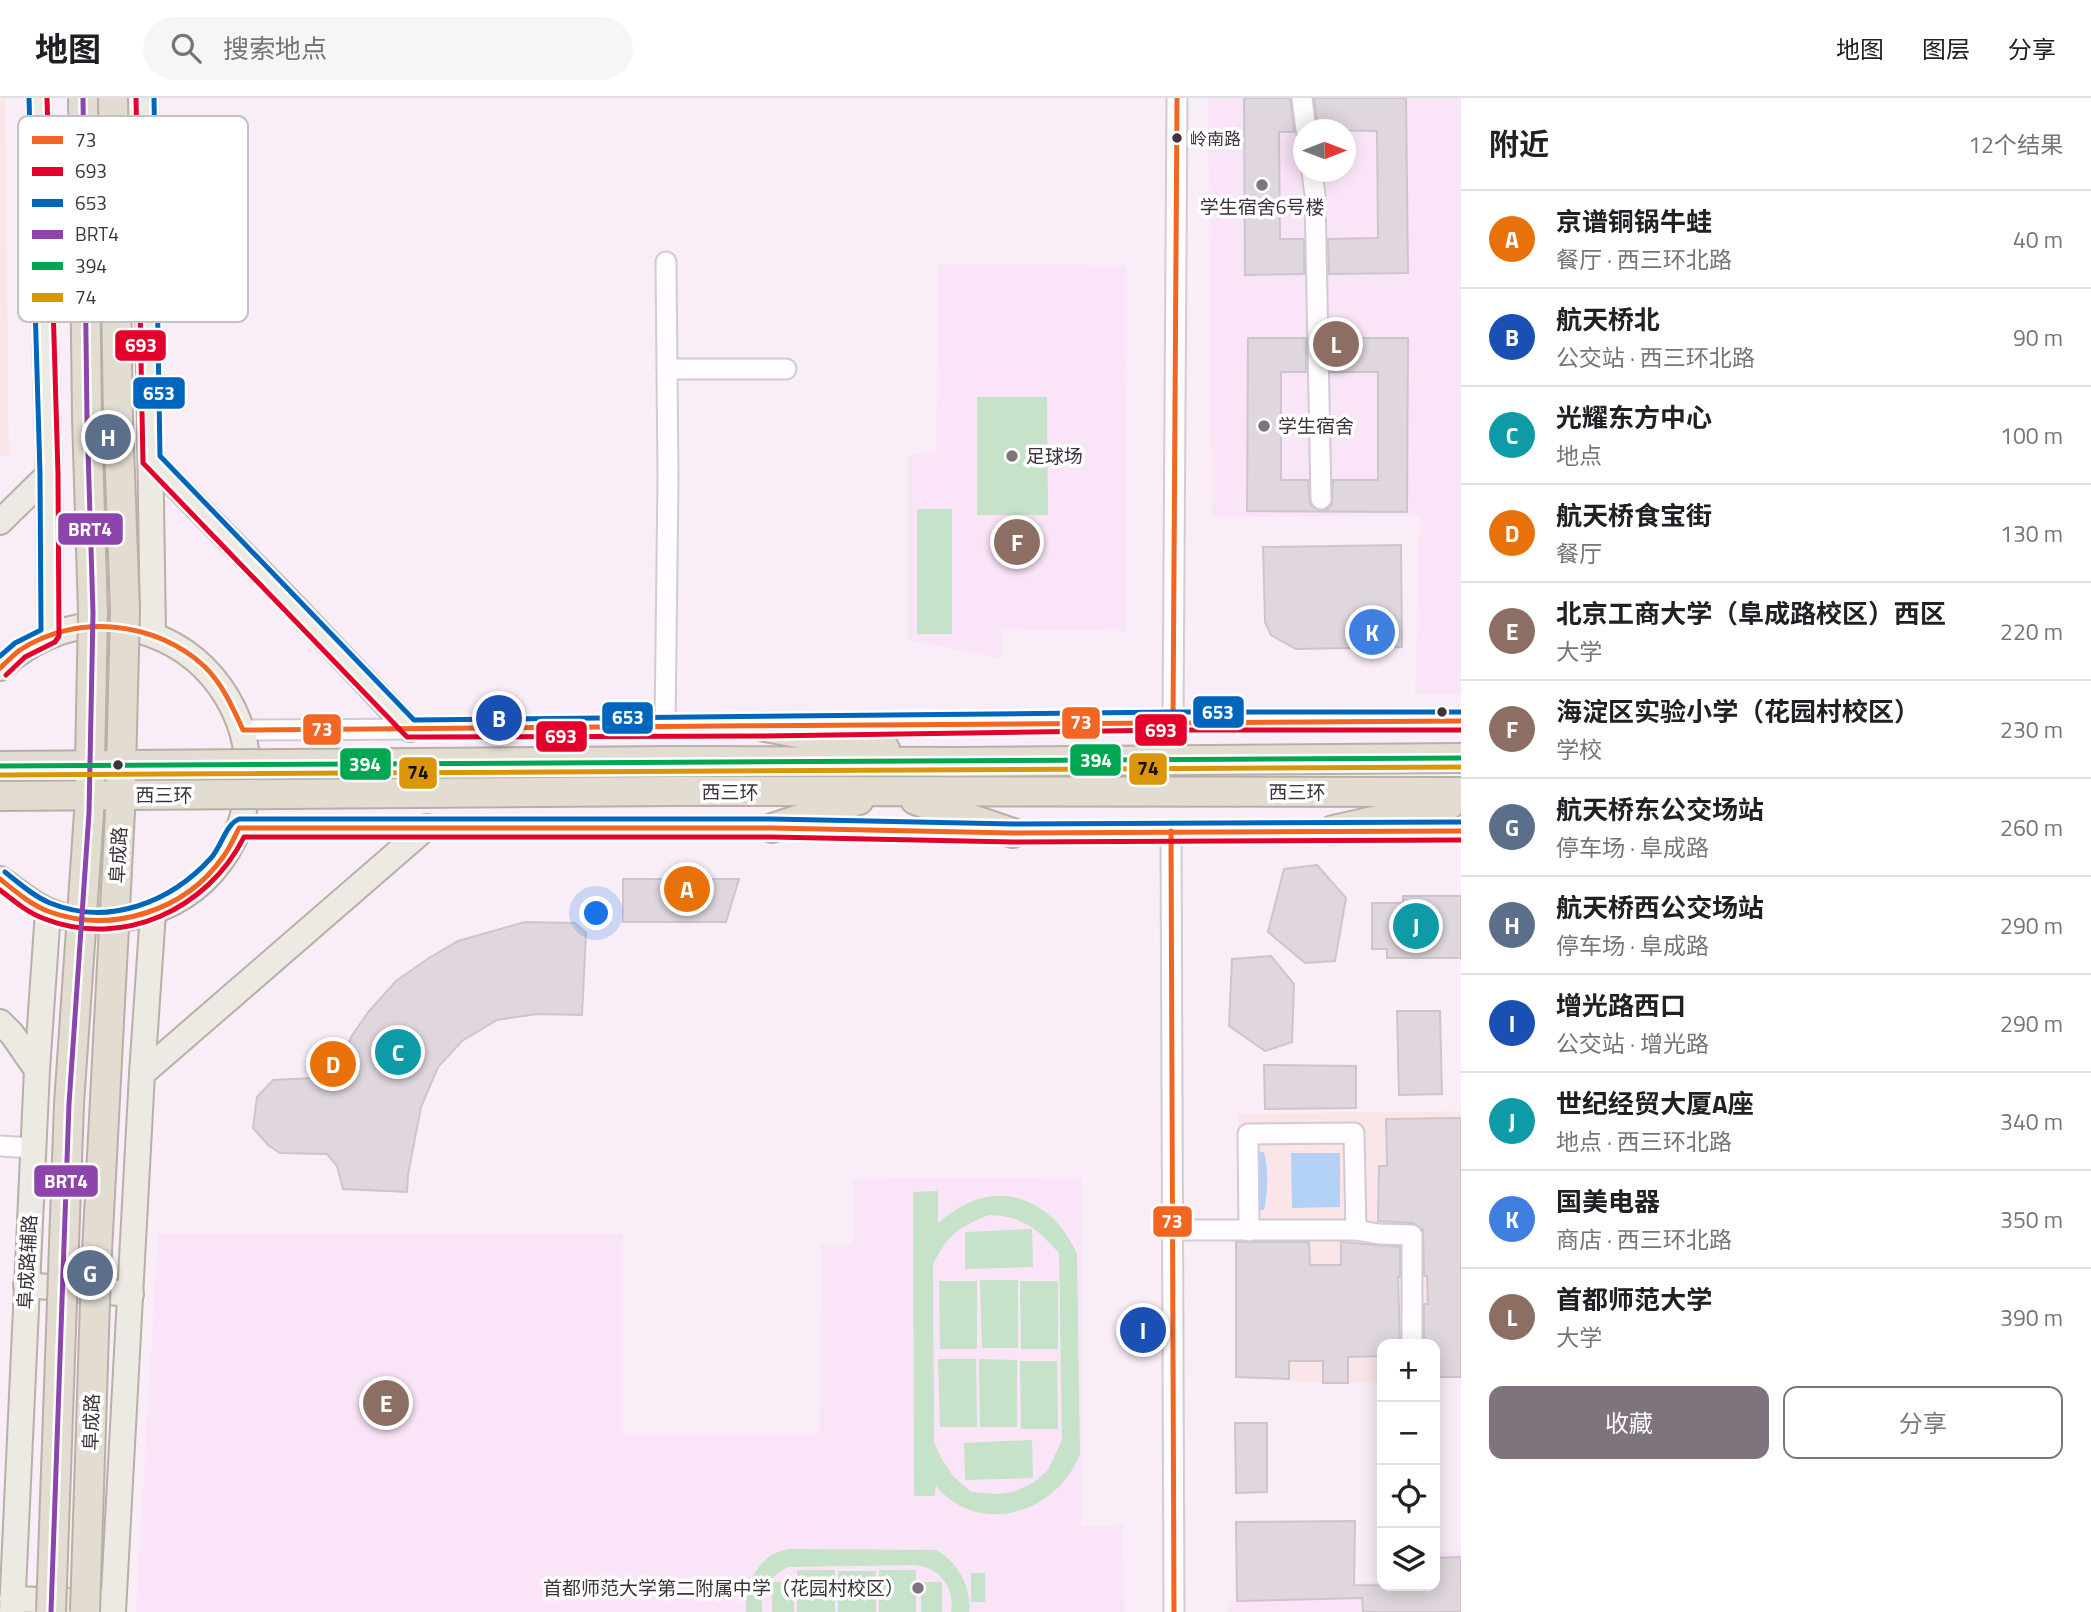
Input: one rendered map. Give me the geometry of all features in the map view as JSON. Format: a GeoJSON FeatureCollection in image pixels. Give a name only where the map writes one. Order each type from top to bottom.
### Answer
{"type":"FeatureCollection","features":[{"type":"Feature","properties":{"kind":"highway","name":"阜成路"},"geometry":{"type":"LineString","coordinates":[[83,98],[83,116]]}},
{"type":"Feature","properties":{"kind":"highway","name":"阜成路"},"geometry":{"type":"LineString","coordinates":[[113,98],[113,116]]}},
{"type":"Feature","properties":{"kind":"highway","name":"阜成路"},"geometry":{"type":"LineString","coordinates":[[51,1612],[69,1104],[90,799],[93,613],[85,322]]}},
{"type":"Feature","properties":{"kind":"highway","name":"阜成路"},"geometry":{"type":"LineString","coordinates":[[85,1612],[96,1271],[121,812],[125,610],[116,322]]}},
{"type":"Feature","properties":{"kind":"highway"},"geometry":{"type":"LineString","coordinates":[[765,727],[957,762]]}},
{"type":"Feature","properties":{"kind":"highway","name":"西三环"},"geometry":{"type":"LineString","coordinates":[[0,766],[678,761],[957,762],[1453,756]]}},
{"type":"Feature","properties":{"kind":"highway","name":"西三环"},"geometry":{"type":"LineString","coordinates":[[0,796],[678,791],[1461,792]]}},
{"type":"Feature","properties":{"kind":"highway"},"geometry":{"type":"LineString","coordinates":[[772,828],[887,792],[1013,833]]}},
{"type":"Feature","properties":{"kind":"highway"},"geometry":{"type":"LineString","coordinates":[[1333,830],[1461,801]]}},
{"type":"Feature","properties":{"kind":"main road"},"geometry":{"type":"LineString","coordinates":[[38,98],[38,116]]}},
{"type":"Feature","properties":{"kind":"main road"},"geometry":{"type":"LineString","coordinates":[[145,98],[145,116]]}},
{"type":"Feature","properties":{"kind":"main road"},"geometry":{"type":"LineString","coordinates":[[44,322],[50,635]]}},
{"type":"Feature","properties":{"kind":"main road"},"geometry":{"type":"LineString","coordinates":[[147,322],[153,635]]}},
{"type":"Feature","properties":{"kind":"main road"},"geometry":{"type":"LineString","coordinates":[[151,460],[410,729]]}},
{"type":"Feature","properties":{"kind":"main road"},"geometry":{"type":"LineString","coordinates":[[0,522],[48,474]]}},
{"type":"Feature","properties":{"kind":"main road"},"geometry":{"type":"LineString","coordinates":[[0,668],[20,650],[50,635],[73,628],[126,628],[153,635],[177,646],[204,667],[228,696],[243,730],[250,776],[239,828],[222,859],[201,884],[175,902],[153,912],[120,920],[86,921],[48,911],[0,879]]}},
{"type":"Feature","properties":{"kind":"main road"},"geometry":{"type":"LineString","coordinates":[[142,1074],[427,827]]}},
{"type":"Feature","properties":{"kind":"main road","name":"阜成路辅路"},"geometry":{"type":"LineString","coordinates":[[12,1606],[37,1070],[48,911]]}},
{"type":"Feature","properties":{"kind":"main road"},"geometry":{"type":"LineString","coordinates":[[12,1606],[44,1599],[113,1607],[153,912]]}},
{"type":"Feature","properties":{"kind":"main road"},"geometry":{"type":"LineString","coordinates":[[0,1022],[12,1034],[37,1070]]}},
{"type":"Feature","properties":{"kind":"main road"},"geometry":{"type":"LineString","coordinates":[[26,1285],[131,1294]]}},
{"type":"Feature","properties":{"kind":"street"},"geometry":{"type":"LineString","coordinates":[[1173,721],[1177,98]]}},
{"type":"Feature","properties":{"kind":"street"},"geometry":{"type":"LineString","coordinates":[[1302,98],[1305,119]]}},
{"type":"Feature","properties":{"kind":"street"},"geometry":{"type":"LineString","coordinates":[[1313,182],[1321,499]]}},
{"type":"Feature","properties":{"kind":"street"},"geometry":{"type":"LineString","coordinates":[[665,727],[668,478],[666,262]]}},
{"type":"Feature","properties":{"kind":"street"},"geometry":{"type":"LineString","coordinates":[[667,369],[786,369]]}},
{"type":"Feature","properties":{"kind":"street"},"geometry":{"type":"LineString","coordinates":[[243,730],[1173,721],[1461,721]]}},
{"type":"Feature","properties":{"kind":"street"},"geometry":{"type":"LineString","coordinates":[[239,828],[772,828],[1013,833],[1461,831]]}},
{"type":"Feature","properties":{"kind":"street"},"geometry":{"type":"LineString","coordinates":[[1171,831],[1174,1612]]}},
{"type":"Feature","properties":{"kind":"street"},"geometry":{"type":"LineString","coordinates":[[1249,1231],[1248,1134],[1354,1133],[1356,1230]]}},
{"type":"Feature","properties":{"kind":"street"},"geometry":{"type":"LineString","coordinates":[[0,1146],[33,1148]]}},
{"type":"Feature","properties":{"kind":"street"},"geometry":{"type":"LineString","coordinates":[[1172,1230],[1356,1230],[1412,1235],[1412,1339]]}},
{"type":"Feature","properties":{"kind":"shaded area"},"geometry":{"type":"Polygon","coordinates":[[[0,98],[5,98],[9,456],[0,456],[0,98]]]}},
{"type":"Feature","properties":{"kind":"shaded area"},"geometry":{"type":"Polygon","coordinates":[[[1208,98],[1461,98],[1461,694],[1415,694],[1420,516],[1212,517],[1208,98]]]}},
{"type":"Feature","properties":{"kind":"shaded area"},"geometry":{"type":"Polygon","coordinates":[[[939,264],[1127,265],[1126,631],[1002,629],[1001,659],[908,640],[908,456],[936,451],[939,264]]]}},
{"type":"Feature","properties":{"kind":"shaded area"},"geometry":{"type":"Polygon","coordinates":[[[1461,1111],[1461,1377],[1440,1377],[1440,1339],[1377,1339],[1377,1383],[1323,1383],[1236,1377],[1239,1114],[1461,1111]]]}},
{"type":"Feature","properties":{"kind":"shaded area"},"geometry":{"type":"Polygon","coordinates":[[[1081,1177],[1081,1526],[1123,1525],[1124,1612],[136,1612],[158,1234],[623,1234],[623,1433],[820,1433],[821,1244],[853,1244],[853,1179],[1081,1177]]]}},
{"type":"Feature","properties":{"kind":"shaded area"},"geometry":{"type":"Polygon","coordinates":[[[1461,1551],[1461,1612],[1228,1612],[1228,1601],[1353,1598],[1354,1583],[1377,1581],[1377,1591],[1440,1591],[1440,1552],[1461,1551]]]}},
{"type":"Feature","properties":{"kind":"green space","name":"足球场"},"geometry":{"type":"Polygon","coordinates":[[[977,397],[1047,397],[1048,515],[977,515],[977,397]]]}},
{"type":"Feature","properties":{"kind":"green space"},"geometry":{"type":"Polygon","coordinates":[[[917,509],[952,509],[952,634],[917,634],[917,509]]]}},
{"type":"Feature","properties":{"kind":"green space"},"geometry":{"type":"Polygon","coordinates":[[[938,1191],[938,1223],[962,1206],[984,1198],[1017,1198],[1032,1204],[1058,1224],[1077,1254],[1080,1454],[1069,1474],[1054,1491],[1036,1504],[1016,1512],[995,1514],[974,1511],[954,1502],[936,1486],[935,1496],[914,1496],[913,1192],[938,1191]],[[989,1215],[955,1233],[943,1246],[933,1265],[934,1442],[953,1476],[971,1492],[997,1494],[1013,1492],[1033,1483],[1048,1470],[1062,1440],[1059,1253],[1028,1225],[989,1215]]]}},
{"type":"Feature","properties":{"kind":"green space"},"geometry":{"type":"Polygon","coordinates":[[[1032,1229],[1033,1267],[965,1269],[965,1232],[1032,1229]]]}},
{"type":"Feature","properties":{"kind":"green space"},"geometry":{"type":"Polygon","coordinates":[[[980,1280],[1018,1280],[1018,1348],[982,1348],[980,1280]]]}},
{"type":"Feature","properties":{"kind":"green space"},"geometry":{"type":"Polygon","coordinates":[[[939,1281],[977,1281],[977,1349],[940,1349],[939,1281]]]}},
{"type":"Feature","properties":{"kind":"green space"},"geometry":{"type":"Polygon","coordinates":[[[1020,1281],[1058,1281],[1058,1349],[1021,1349],[1020,1281]]]}},
{"type":"Feature","properties":{"kind":"green space"},"geometry":{"type":"Polygon","coordinates":[[[938,1359],[976,1359],[977,1427],[940,1427],[938,1359]]]}},
{"type":"Feature","properties":{"kind":"green space"},"geometry":{"type":"Polygon","coordinates":[[[979,1359],[1017,1360],[1017,1427],[980,1427],[979,1359]]]}},
{"type":"Feature","properties":{"kind":"green space"},"geometry":{"type":"Polygon","coordinates":[[[1020,1361],[1057,1361],[1058,1429],[1021,1429],[1020,1361]]]}},
{"type":"Feature","properties":{"kind":"green space"},"geometry":{"type":"Polygon","coordinates":[[[1032,1440],[1033,1478],[965,1480],[964,1443],[1032,1440]]]}},
{"type":"Feature","properties":{"kind":"green space"},"geometry":{"type":"Polygon","coordinates":[[[790,1549],[936,1550],[951,1561],[962,1576],[968,1594],[969,1612],[951,1612],[951,1595],[944,1580],[932,1570],[915,1565],[788,1567],[767,1585],[762,1612],[746,1612],[748,1590],[756,1571],[770,1556],[790,1549]]]}},
{"type":"Feature","properties":{"kind":"green space"},"geometry":{"type":"Polygon","coordinates":[[[797,1570],[835,1570],[835,1612],[797,1612],[797,1570]]]}},
{"type":"Feature","properties":{"kind":"green space"},"geometry":{"type":"Polygon","coordinates":[[[879,1570],[916,1570],[916,1612],[879,1612],[879,1570]]]}},
{"type":"Feature","properties":{"kind":"green space"},"geometry":{"type":"Polygon","coordinates":[[[838,1571],[876,1571],[876,1612],[838,1612],[838,1571]]]}},
{"type":"Feature","properties":{"kind":"green space"},"geometry":{"type":"Polygon","coordinates":[[[971,1573],[985,1573],[985,1602],[971,1602],[971,1573]]]}},
{"type":"Feature","properties":{"kind":"green space"},"geometry":{"type":"Polygon","coordinates":[[[772,1582],[794,1582],[794,1612],[772,1612],[772,1582]]]}},
{"type":"Feature","properties":{"kind":"green space"},"geometry":{"type":"Polygon","coordinates":[[[921,1582],[942,1582],[942,1612],[921,1612],[921,1582]]]}},
{"type":"Feature","properties":{"kind":"water"},"geometry":{"type":"Polygon","coordinates":[[[1256,1152],[1264,1152],[1267,1167],[1264,1210],[1258,1210],[1260,1170],[1256,1152]]]}},
{"type":"Feature","properties":{"kind":"water"},"geometry":{"type":"Polygon","coordinates":[[[1291,1153],[1340,1153],[1340,1207],[1292,1208],[1291,1153]]]}},
{"type":"Feature","properties":{"kind":"building"},"geometry":{"type":"Polygon","coordinates":[[[1244,98],[1290,98],[1293,132],[1279,132],[1280,239],[1304,239],[1304,274],[1245,275],[1244,98]]]}},
{"type":"Feature","properties":{"kind":"building"},"geometry":{"type":"Polygon","coordinates":[[[1314,98],[1406,98],[1408,273],[1329,274],[1328,239],[1378,238],[1377,131],[1356,131],[1356,119],[1317,119],[1314,98]]]}},
{"type":"Feature","properties":{"kind":"building","name":"学生宿舍"},"geometry":{"type":"Polygon","coordinates":[[[1248,338],[1306,338],[1306,372],[1281,372],[1281,480],[1308,480],[1310,505],[1321,511],[1327,510],[1332,504],[1333,480],[1378,480],[1378,372],[1331,372],[1330,338],[1408,338],[1407,512],[1247,511],[1248,338]]]}},
{"type":"Feature","properties":{"kind":"building"},"geometry":{"type":"Polygon","coordinates":[[[1401,545],[1402,647],[1296,649],[1271,635],[1265,622],[1263,547],[1401,545]]]}},
{"type":"Feature","properties":{"kind":"building"},"geometry":{"type":"Polygon","coordinates":[[[1317,865],[1346,898],[1335,961],[1305,963],[1268,932],[1284,869],[1317,865]]]}},
{"type":"Feature","properties":{"kind":"building"},"geometry":{"type":"Polygon","coordinates":[[[623,879],[739,879],[726,922],[623,922],[623,879]]]}},
{"type":"Feature","properties":{"kind":"building"},"geometry":{"type":"Polygon","coordinates":[[[1403,896],[1461,896],[1461,958],[1387,958],[1387,949],[1372,949],[1372,903],[1403,903],[1403,896]]]}},
{"type":"Feature","properties":{"kind":"building"},"geometry":{"type":"Polygon","coordinates":[[[525,922],[575,923],[586,933],[582,1015],[537,1014],[497,1020],[462,1041],[438,1067],[421,1107],[407,1192],[343,1189],[337,1166],[327,1154],[280,1153],[268,1145],[253,1128],[257,1097],[273,1080],[334,1077],[351,1037],[369,1011],[396,981],[458,941],[525,922]]]}},
{"type":"Feature","properties":{"kind":"building"},"geometry":{"type":"Polygon","coordinates":[[[1271,956],[1294,984],[1292,1042],[1265,1051],[1229,1026],[1232,959],[1271,956]]]}},
{"type":"Feature","properties":{"kind":"building"},"geometry":{"type":"Polygon","coordinates":[[[1397,1011],[1440,1011],[1442,1094],[1399,1095],[1397,1011]]]}},
{"type":"Feature","properties":{"kind":"building"},"geometry":{"type":"Polygon","coordinates":[[[1264,1065],[1356,1066],[1356,1108],[1265,1109],[1264,1065]]]}},
{"type":"Feature","properties":{"kind":"building"},"geometry":{"type":"Polygon","coordinates":[[[1461,1118],[1461,1377],[1440,1377],[1440,1339],[1424,1339],[1424,1304],[1428,1304],[1427,1276],[1424,1276],[1423,1230],[1413,1223],[1378,1221],[1379,1166],[1387,1166],[1386,1119],[1461,1118]]]}},
{"type":"Feature","properties":{"kind":"building"},"geometry":{"type":"Polygon","coordinates":[[[1236,1242],[1309,1242],[1310,1265],[1341,1265],[1341,1242],[1400,1247],[1400,1339],[1377,1339],[1377,1356],[1348,1357],[1348,1383],[1323,1383],[1323,1361],[1289,1361],[1289,1379],[1236,1377],[1236,1242]]]}},
{"type":"Feature","properties":{"kind":"building"},"geometry":{"type":"Polygon","coordinates":[[[1235,1423],[1267,1423],[1267,1492],[1236,1493],[1235,1423]]]}},
{"type":"Feature","properties":{"kind":"building"},"geometry":{"type":"Polygon","coordinates":[[[1355,1521],[1354,1585],[1377,1585],[1377,1591],[1440,1591],[1440,1558],[1461,1557],[1461,1612],[1363,1612],[1362,1598],[1237,1601],[1236,1522],[1355,1521]]]}},
{"type":"Feature","properties":{"kind":"transit line","name":"653"},"geometry":{"type":"LineString","coordinates":[[29,98],[30,116]]}},
{"type":"Feature","properties":{"kind":"transit line","name":"693"},"geometry":{"type":"LineString","coordinates":[[47,98],[48,116]]}},
{"type":"Feature","properties":{"kind":"transit line","name":"BRT4"},"geometry":{"type":"LineString","coordinates":[[83,98],[83,116]]}},
{"type":"Feature","properties":{"kind":"transit line","name":"693"},"geometry":{"type":"LineString","coordinates":[[136,98],[136,116]]}},
{"type":"Feature","properties":{"kind":"transit line","name":"653"},"geometry":{"type":"LineString","coordinates":[[154,98],[154,116]]}},
{"type":"Feature","properties":{"kind":"transit line","name":"73"},"geometry":{"type":"LineString","coordinates":[[1173,721],[1177,98]]}},
{"type":"Feature","properties":{"kind":"transit line","name":"653"},"geometry":{"type":"LineString","coordinates":[[0,656],[15,643],[41,630],[36,322]]}},
{"type":"Feature","properties":{"kind":"transit line","name":"693"},"geometry":{"type":"LineString","coordinates":[[6,675],[25,657],[55,642],[59,636],[54,322]]}},
{"type":"Feature","properties":{"kind":"transit line","name":"BRT4"},"geometry":{"type":"LineString","coordinates":[[51,1612],[69,1104],[89,813],[93,613],[86,322]]}},
{"type":"Feature","properties":{"kind":"transit line","name":"693"},"geometry":{"type":"LineString","coordinates":[[140,322],[143,463],[407,737],[1461,730]]}},
{"type":"Feature","properties":{"kind":"transit line","name":"653"},"geometry":{"type":"LineString","coordinates":[[158,322],[160,456],[414,720],[1173,712],[1461,712]]}},
{"type":"Feature","properties":{"kind":"transit line","name":"73"},"geometry":{"type":"LineString","coordinates":[[0,668],[20,650],[42,638],[65,631],[90,627],[139,631],[162,639],[204,666],[222,688],[243,730],[1461,721]]}},
{"type":"Feature","properties":{"kind":"transit line","name":"394"},"geometry":{"type":"LineString","coordinates":[[0,766],[1461,758]]}},
{"type":"Feature","properties":{"kind":"transit line","name":"74"},"geometry":{"type":"LineString","coordinates":[[0,775],[1461,767]]}},
{"type":"Feature","properties":{"kind":"transit line","name":"653"},"geometry":{"type":"LineString","coordinates":[[5,872],[50,903],[72,910],[116,911],[158,898],[195,874],[211,858],[231,826],[239,819],[772,819],[1013,824],[1461,822]]}},
{"type":"Feature","properties":{"kind":"transit line","name":"73"},"geometry":{"type":"LineString","coordinates":[[0,879],[50,912],[98,920],[122,919],[146,913],[189,891],[207,876],[223,857],[239,828],[772,828],[1013,833],[1461,831]]}},
{"type":"Feature","properties":{"kind":"transit line","name":"73"},"geometry":{"type":"LineString","coordinates":[[1171,831],[1174,1612]]}},
{"type":"Feature","properties":{"kind":"transit line","name":"693"},"geometry":{"type":"LineString","coordinates":[[0,890],[39,916],[74,927],[104,929],[133,925],[160,916],[186,902],[209,884],[244,837],[772,837],[1013,842],[1461,840]]}},
{"type":"Feature","properties":{"kind":"place","name":"岭南路"},"geometry":{"type":"Point","coordinates":[1177,138]}},
{"type":"Feature","properties":{"kind":"place","name":"学生宿舍6号楼"},"geometry":{"type":"Point","coordinates":[1262,185]}},
{"type":"Feature","properties":{"kind":"place","name":"首都师范大学"},"geometry":{"type":"Point","coordinates":[1336,344]}},
{"type":"Feature","properties":{"kind":"place","name":"学生宿舍"},"geometry":{"type":"Point","coordinates":[1264,426]}},
{"type":"Feature","properties":{"kind":"place","name":"航天桥西公交场站"},"geometry":{"type":"Point","coordinates":[108,437]}},
{"type":"Feature","properties":{"kind":"place","name":"足球场"},"geometry":{"type":"Point","coordinates":[1012,456]}},
{"type":"Feature","properties":{"kind":"place","name":"海淀区实验小学（花园村校区）"},"geometry":{"type":"Point","coordinates":[1017,542]}},
{"type":"Feature","properties":{"kind":"place","name":"国美电器"},"geometry":{"type":"Point","coordinates":[1372,632]}},
{"type":"Feature","properties":{"kind":"place","name":"航天桥北"},"geometry":{"type":"Point","coordinates":[499,718]}},
{"type":"Feature","properties":{"kind":"place","name":"京谱铜锅牛蛙"},"geometry":{"type":"Point","coordinates":[687,889]}},
{"type":"Feature","properties":{"kind":"place","name":"世纪经贸大厦A座"},"geometry":{"type":"Point","coordinates":[1416,926]}},
{"type":"Feature","properties":{"kind":"place","name":"光耀东方中心"},"geometry":{"type":"Point","coordinates":[398,1052]}},
{"type":"Feature","properties":{"kind":"place","name":"航天桥食宝街"},"geometry":{"type":"Point","coordinates":[333,1064]}},
{"type":"Feature","properties":{"kind":"place","name":"航天桥东公交场站"},"geometry":{"type":"Point","coordinates":[90,1273]}},
{"type":"Feature","properties":{"kind":"place","name":"增光路西口"},"geometry":{"type":"Point","coordinates":[1143,1330]}},
{"type":"Feature","properties":{"kind":"place","name":"北京工商大学（阜成路校区）西区"},"geometry":{"type":"Point","coordinates":[386,1403]}},
{"type":"Feature","properties":{"kind":"place","name":"首都师范大学第二附属中学（花园村校区）"},"geometry":{"type":"Point","coordinates":[918,1588]}}]}
